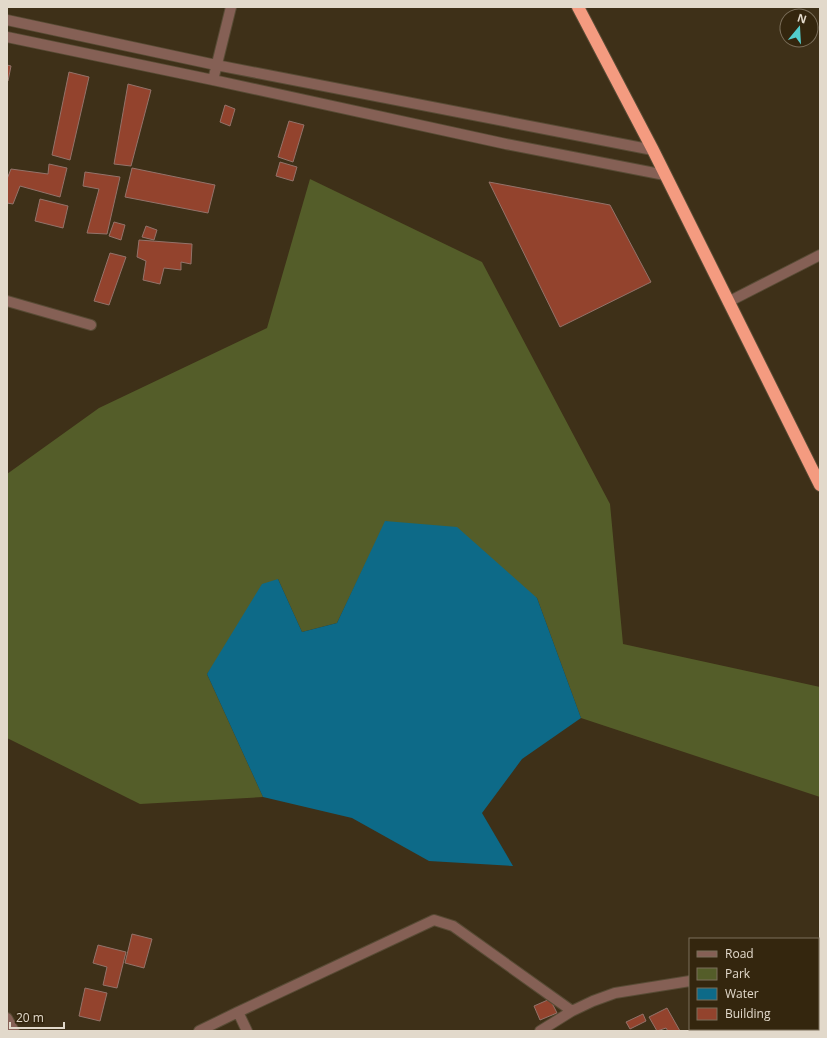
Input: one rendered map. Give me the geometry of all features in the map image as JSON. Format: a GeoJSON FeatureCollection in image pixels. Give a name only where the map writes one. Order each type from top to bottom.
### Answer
{"type":"FeatureCollection","features":[{"type":"Feature","properties":{"kind":"highway"},"geometry":{"type":"LineString","coordinates":[[578,7],[653,150],[820,485]]}},
{"type":"Feature","properties":{"kind":"street"},"geometry":{"type":"LineString","coordinates":[[214,80],[216,65],[231,7]]}},
{"type":"Feature","properties":{"kind":"street"},"geometry":{"type":"LineString","coordinates":[[7,20],[216,65],[653,150]]}},
{"type":"Feature","properties":{"kind":"street"},"geometry":{"type":"LineString","coordinates":[[7,37],[214,80],[506,144],[665,175]]}},
{"type":"Feature","properties":{"kind":"street"},"geometry":{"type":"LineString","coordinates":[[728,302],[820,255]]}},
{"type":"Feature","properties":{"kind":"street"},"geometry":{"type":"LineString","coordinates":[[7,301],[91,325]]}},
{"type":"Feature","properties":{"kind":"street"},"geometry":{"type":"LineString","coordinates":[[199,1031],[434,920],[453,926],[572,1011]]}},
{"type":"Feature","properties":{"kind":"street"},"geometry":{"type":"LineString","coordinates":[[540,1031],[572,1011],[615,993],[689,981]]}},
{"type":"Feature","properties":{"kind":"street"},"geometry":{"type":"LineString","coordinates":[[238,1012],[247,1031]]}},
{"type":"Feature","properties":{"kind":"street"},"geometry":{"type":"LineString","coordinates":[[7,1018],[14,1031]]}},
{"type":"Feature","properties":{"kind":"green space"},"geometry":{"type":"Polygon","coordinates":[[[310,179],[482,262],[610,504],[623,644],[820,687],[820,797],[581,718],[537,598],[386,521],[337,623],[302,632],[278,579],[207,674],[263,797],[140,804],[7,738],[7,474],[99,408],[267,328],[310,179]]]}},
{"type":"Feature","properties":{"kind":"water"},"geometry":{"type":"Polygon","coordinates":[[[385,521],[457,527],[537,598],[581,718],[522,759],[482,813],[513,866],[429,861],[352,818],[263,797],[207,674],[262,584],[278,579],[302,632],[337,623],[385,521]]]}},
{"type":"Feature","properties":{"kind":"building"},"geometry":{"type":"Polygon","coordinates":[[[7,65],[11,66],[8,81],[7,81],[7,65]]]}},
{"type":"Feature","properties":{"kind":"building"},"geometry":{"type":"Polygon","coordinates":[[[69,72],[89,77],[70,160],[52,155],[69,72]]]}},
{"type":"Feature","properties":{"kind":"building"},"geometry":{"type":"Polygon","coordinates":[[[128,84],[151,90],[131,166],[114,164],[128,84]]]}},
{"type":"Feature","properties":{"kind":"building"},"geometry":{"type":"Polygon","coordinates":[[[225,105],[235,109],[230,126],[220,122],[225,105]]]}},
{"type":"Feature","properties":{"kind":"building"},"geometry":{"type":"Polygon","coordinates":[[[289,121],[304,125],[293,162],[278,157],[289,121]]]}},
{"type":"Feature","properties":{"kind":"building"},"geometry":{"type":"Polygon","coordinates":[[[280,162],[297,167],[293,181],[276,176],[280,162]]]}},
{"type":"Feature","properties":{"kind":"building"},"geometry":{"type":"Polygon","coordinates":[[[49,164],[67,168],[60,197],[20,186],[13,204],[7,203],[7,179],[11,169],[48,174],[49,164]]]}},
{"type":"Feature","properties":{"kind":"building"},"geometry":{"type":"Polygon","coordinates":[[[132,168],[215,185],[208,213],[125,197],[132,168]]]}},
{"type":"Feature","properties":{"kind":"building"},"geometry":{"type":"Polygon","coordinates":[[[85,172],[120,177],[107,234],[87,233],[99,189],[83,186],[85,172]]]}},
{"type":"Feature","properties":{"kind":"building"},"geometry":{"type":"Polygon","coordinates":[[[489,182],[610,205],[651,282],[560,327],[489,182]]]}},
{"type":"Feature","properties":{"kind":"building"},"geometry":{"type":"Polygon","coordinates":[[[40,199],[68,206],[63,228],[35,221],[40,199]]]}},
{"type":"Feature","properties":{"kind":"building"},"geometry":{"type":"Polygon","coordinates":[[[114,222],[125,225],[121,240],[109,236],[114,222]]]}},
{"type":"Feature","properties":{"kind":"building"},"geometry":{"type":"Polygon","coordinates":[[[146,226],[157,230],[154,240],[142,237],[146,226]]]}},
{"type":"Feature","properties":{"kind":"building"},"geometry":{"type":"Polygon","coordinates":[[[139,240],[192,244],[191,264],[181,262],[181,270],[164,268],[160,284],[143,280],[146,261],[137,257],[139,240]]]}},
{"type":"Feature","properties":{"kind":"building"},"geometry":{"type":"Polygon","coordinates":[[[110,253],[126,257],[109,305],[94,301],[110,253]]]}},
{"type":"Feature","properties":{"kind":"building"},"geometry":{"type":"Polygon","coordinates":[[[132,934],[152,939],[144,968],[125,963],[132,934]]]}},
{"type":"Feature","properties":{"kind":"building"},"geometry":{"type":"Polygon","coordinates":[[[98,945],[126,952],[117,988],[103,985],[107,967],[93,963],[98,945]]]}},
{"type":"Feature","properties":{"kind":"building"},"geometry":{"type":"Polygon","coordinates":[[[85,988],[107,993],[100,1021],[79,1016],[85,988]]]}},
{"type":"Feature","properties":{"kind":"building"},"geometry":{"type":"Polygon","coordinates":[[[550,999],[557,1013],[540,1020],[534,1006],[550,999]]]}},
{"type":"Feature","properties":{"kind":"building"},"geometry":{"type":"Polygon","coordinates":[[[820,1000],[820,1031],[812,1031],[819,1030],[820,1000]]]}},
{"type":"Feature","properties":{"kind":"building"},"geometry":{"type":"Polygon","coordinates":[[[667,1008],[680,1031],[668,1031],[666,1028],[657,1031],[649,1017],[667,1008]]]}},
{"type":"Feature","properties":{"kind":"building"},"geometry":{"type":"Polygon","coordinates":[[[643,1014],[646,1021],[630,1029],[626,1022],[643,1014]]]}}]}
